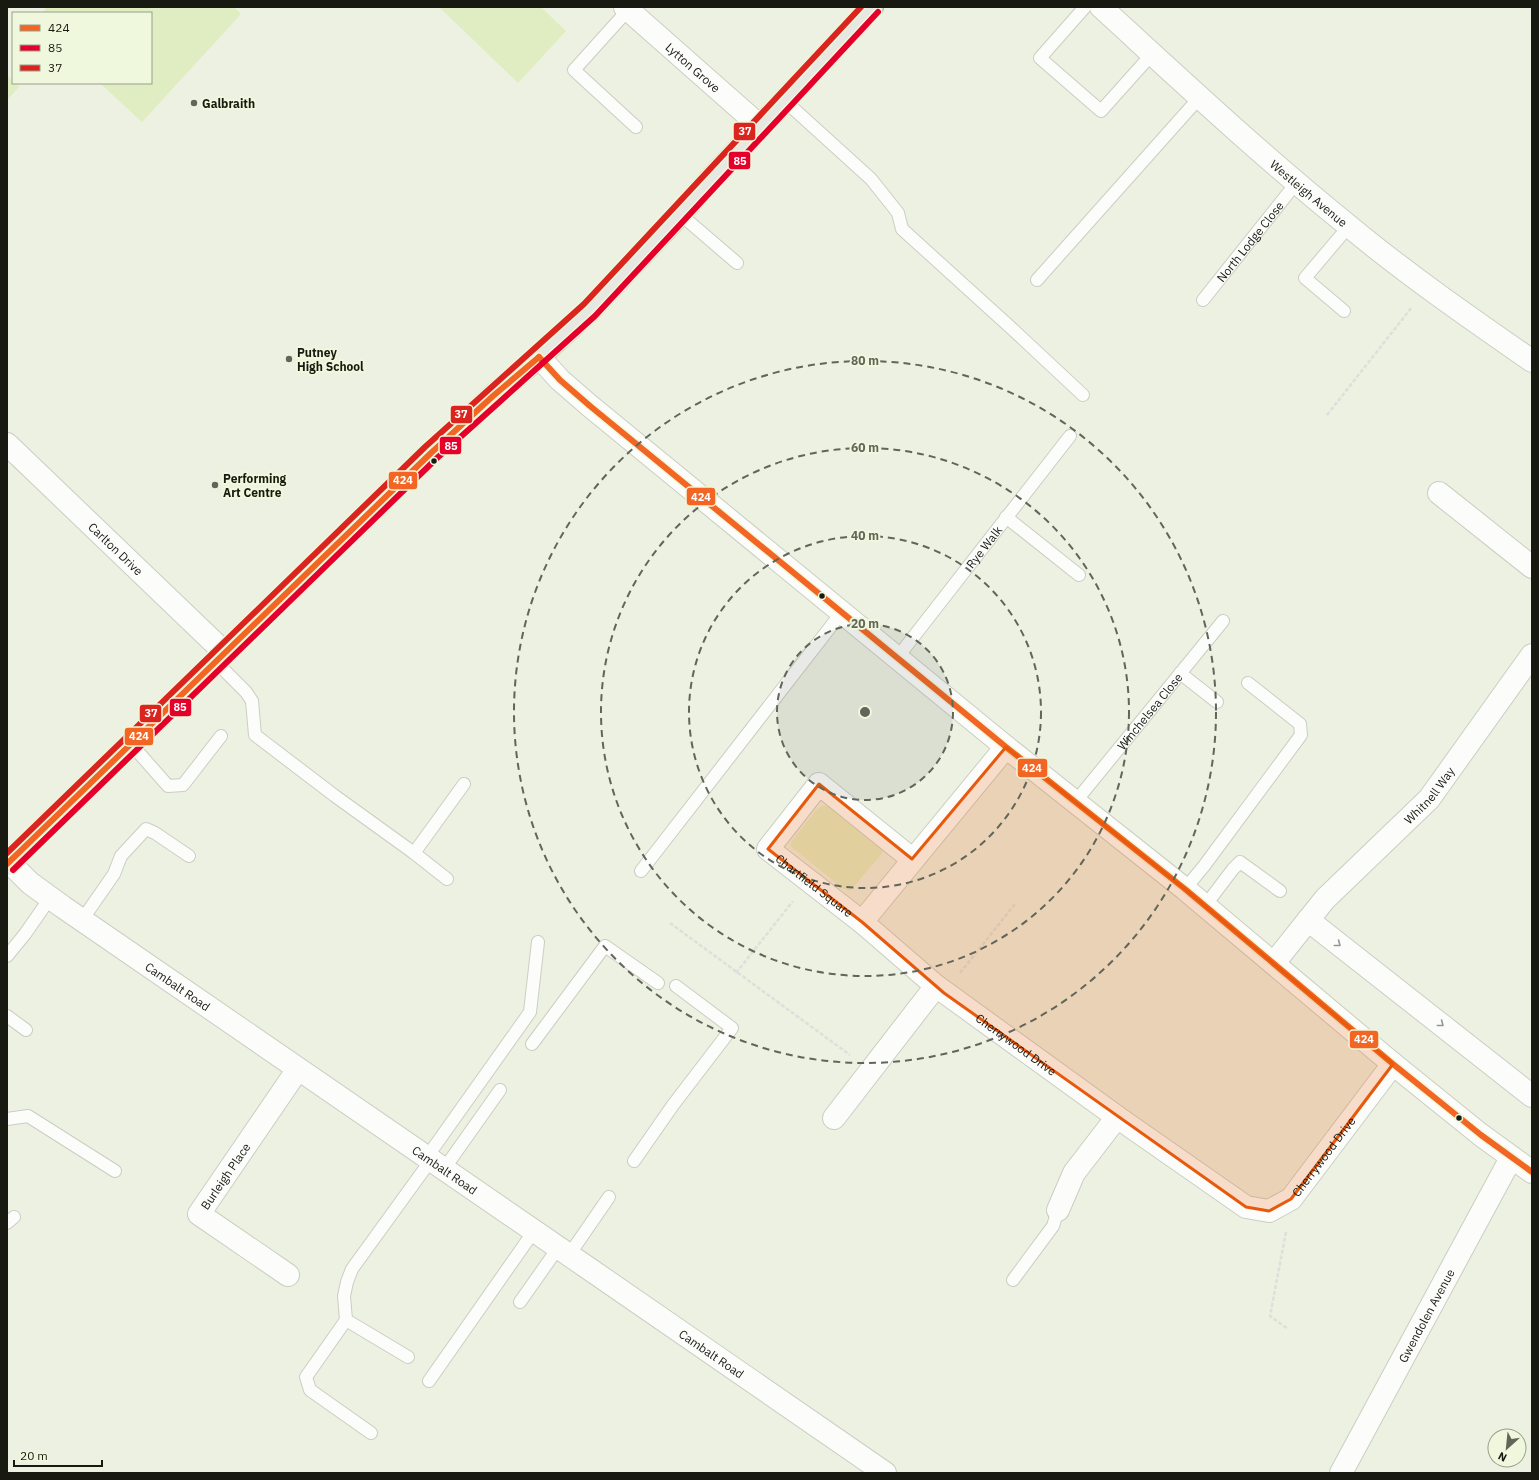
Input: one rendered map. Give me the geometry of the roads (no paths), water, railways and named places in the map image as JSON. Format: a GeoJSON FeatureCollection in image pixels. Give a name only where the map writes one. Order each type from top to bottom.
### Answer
{"type":"FeatureCollection","features":[{"type":"Feature","properties":{"kind":"main road"},"geometry":{"type":"LineString","coordinates":[[8,863],[430,453],[590,310],[872,7]]}},
{"type":"Feature","properties":{"kind":"street","name":"Westleigh Avenue"},"geometry":{"type":"LineString","coordinates":[[1101,7],[1200,97],[1349,226],[1428,288],[1532,361]]}},
{"type":"Feature","properties":{"kind":"street","name":"Lytton Grove"},"geometry":{"type":"LineString","coordinates":[[627,8],[761,127]]}},
{"type":"Feature","properties":{"kind":"street"},"geometry":{"type":"LineString","coordinates":[[539,357],[560,380],[590,406],[897,658],[1006,747],[1185,889],[1393,1064],[1511,1158],[1532,1172]]}},
{"type":"Feature","properties":{"kind":"street","name":"Carlton Drive"},"geometry":{"type":"LineString","coordinates":[[7,444],[220,657]]}},
{"type":"Feature","properties":{"kind":"street"},"geometry":{"type":"LineString","coordinates":[[1439,493],[1532,568]]}},
{"type":"Feature","properties":{"kind":"street","name":"Whitnell Way"},"geometry":{"type":"LineString","coordinates":[[1274,963],[1325,900],[1429,799],[1532,655]]}},
{"type":"Feature","properties":{"kind":"street","name":"Chartfield Square"},"geometry":{"type":"LineString","coordinates":[[912,859],[819,784],[768,849],[862,922],[912,859],[1006,747]]}},
{"type":"Feature","properties":{"kind":"street","name":"Cambalt Road"},"geometry":{"type":"LineString","coordinates":[[8,863],[30,883],[50,898],[885,1473]]}},
{"type":"Feature","properties":{"kind":"street"},"geometry":{"type":"LineString","coordinates":[[1308,920],[1532,1096]]}},
{"type":"Feature","properties":{"kind":"street","name":"Cherrywood Drive"},"geometry":{"type":"LineString","coordinates":[[862,922],[940,989],[1117,1117],[1246,1207],[1269,1212],[1291,1199],[1393,1064]]}},
{"type":"Feature","properties":{"kind":"street"},"geometry":{"type":"LineString","coordinates":[[834,1118],[870,1070],[940,989]]}},
{"type":"Feature","properties":{"kind":"street","name":"Burleigh Place"},"geometry":{"type":"LineString","coordinates":[[288,1275],[199,1214],[298,1068]]}},
{"type":"Feature","properties":{"kind":"street"},"geometry":{"type":"LineString","coordinates":[[1058,1210],[1074,1173],[1117,1117]]}},
{"type":"Feature","properties":{"kind":"street","name":"Gwendolen Avenue"},"geometry":{"type":"LineString","coordinates":[[1341,1473],[1511,1158]]}},
{"type":"Feature","properties":{"kind":"lane"},"geometry":{"type":"LineString","coordinates":[[1085,7],[1040,58],[1100,112],[1152,54]]}},
{"type":"Feature","properties":{"kind":"lane"},"geometry":{"type":"LineString","coordinates":[[627,8],[574,70],[636,127]]}},
{"type":"Feature","properties":{"kind":"lane"},"geometry":{"type":"LineString","coordinates":[[1037,280],[1200,97]]}},
{"type":"Feature","properties":{"kind":"lane"},"geometry":{"type":"LineString","coordinates":[[785,101],[872,179],[898,213],[902,229],[1083,395]]}},
{"type":"Feature","properties":{"kind":"lane","name":"North Lodge Close"},"geometry":{"type":"LineString","coordinates":[[1203,300],[1297,182]]}},
{"type":"Feature","properties":{"kind":"lane"},"geometry":{"type":"LineString","coordinates":[[680,214],[737,263]]}},
{"type":"Feature","properties":{"kind":"lane"},"geometry":{"type":"LineString","coordinates":[[1344,311],[1305,278],[1349,226]]}},
{"type":"Feature","properties":{"kind":"lane","name":"Rye Walk"},"geometry":{"type":"LineString","coordinates":[[897,658],[1070,436]]}},
{"type":"Feature","properties":{"kind":"lane"},"geometry":{"type":"LineString","coordinates":[[1006,517],[1079,575]]}},
{"type":"Feature","properties":{"kind":"lane"},"geometry":{"type":"LineString","coordinates":[[641,871],[842,612]]}},
{"type":"Feature","properties":{"kind":"lane","name":"Winchelsea Close"},"geometry":{"type":"LineString","coordinates":[[1076,801],[1223,621]]}},
{"type":"Feature","properties":{"kind":"lane"},"geometry":{"type":"LineString","coordinates":[[220,657],[252,701],[255,735],[447,879]]}},
{"type":"Feature","properties":{"kind":"lane"},"geometry":{"type":"LineString","coordinates":[[1180,673],[1217,702]]}},
{"type":"Feature","properties":{"kind":"lane"},"geometry":{"type":"LineString","coordinates":[[1185,889],[1213,854],[1301,735],[1300,724],[1248,683]]}},
{"type":"Feature","properties":{"kind":"lane"},"geometry":{"type":"LineString","coordinates":[[131,744],[168,786],[183,785],[221,736]]}},
{"type":"Feature","properties":{"kind":"lane"},"geometry":{"type":"LineString","coordinates":[[414,853],[464,784]]}},
{"type":"Feature","properties":{"kind":"lane"},"geometry":{"type":"LineString","coordinates":[[82,920],[114,874],[121,856],[146,829],[155,833],[189,856]]}},
{"type":"Feature","properties":{"kind":"lane"},"geometry":{"type":"LineString","coordinates":[[1205,906],[1240,862],[1280,891]]}},
{"type":"Feature","properties":{"kind":"lane"},"geometry":{"type":"LineString","coordinates":[[7,956],[25,934],[50,898]]}},
{"type":"Feature","properties":{"kind":"lane"},"geometry":{"type":"LineString","coordinates":[[371,1433],[310,1390],[306,1377],[346,1320],[344,1296],[352,1269],[434,1162],[530,1012],[538,942]]}},
{"type":"Feature","properties":{"kind":"lane"},"geometry":{"type":"LineString","coordinates":[[532,1044],[605,946],[658,983]]}},
{"type":"Feature","properties":{"kind":"lane"},"geometry":{"type":"LineString","coordinates":[[634,1160],[673,1105],[732,1028],[676,986]]}},
{"type":"Feature","properties":{"kind":"lane"},"geometry":{"type":"LineString","coordinates":[[7,1016],[26,1030]]}},
{"type":"Feature","properties":{"kind":"lane"},"geometry":{"type":"LineString","coordinates":[[434,1162],[500,1090]]}},
{"type":"Feature","properties":{"kind":"lane"},"geometry":{"type":"LineString","coordinates":[[7,1119],[28,1116],[115,1171]]}},
{"type":"Feature","properties":{"kind":"lane"},"geometry":{"type":"LineString","coordinates":[[520,1302],[609,1197]]}},
{"type":"Feature","properties":{"kind":"lane"},"geometry":{"type":"LineString","coordinates":[[1014,1280],[1053,1226],[1058,1210]]}},
{"type":"Feature","properties":{"kind":"lane"},"geometry":{"type":"LineString","coordinates":[[430,1381],[534,1231]]}},
{"type":"Feature","properties":{"kind":"lane"},"geometry":{"type":"LineString","coordinates":[[346,1320],[408,1356]]}},
{"type":"Feature","properties":{"kind":"place","name":"Galbraith"},"geometry":{"type":"Point","coordinates":[194,103]}},
{"type":"Feature","properties":{"kind":"place","name":"Putney High School"},"geometry":{"type":"Point","coordinates":[289,359]}},
{"type":"Feature","properties":{"kind":"place","name":"Performing Art Centre"},"geometry":{"type":"Point","coordinates":[215,485]}}]}
